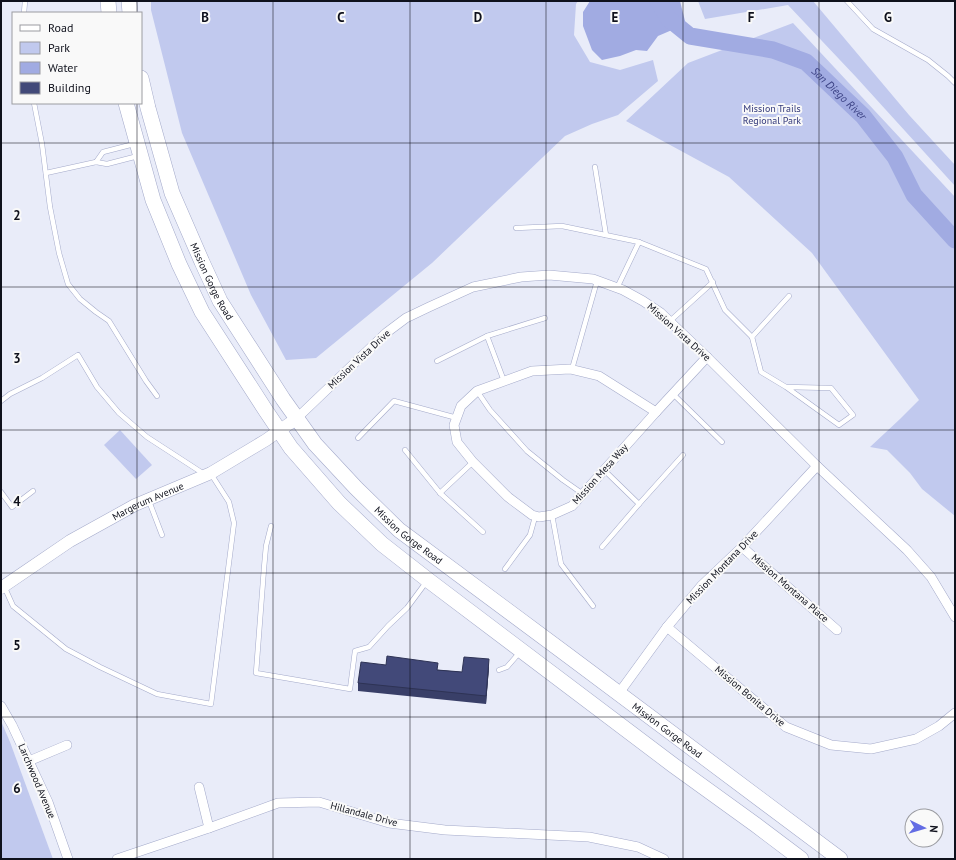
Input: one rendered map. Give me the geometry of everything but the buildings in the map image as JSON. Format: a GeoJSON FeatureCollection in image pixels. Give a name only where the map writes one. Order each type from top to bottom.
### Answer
{"type":"FeatureCollection","features":[{"type":"Feature","properties":{"kind":"main road"},"geometry":{"type":"LineString","coordinates":[[108,1],[110,12]]}},
{"type":"Feature","properties":{"kind":"main road"},"geometry":{"type":"LineString","coordinates":[[129,1],[130,12]]}},
{"type":"Feature","properties":{"kind":"main road","name":"Mission Gorge Road"},"geometry":{"type":"LineString","coordinates":[[142,82],[172,193],[220,301],[296,419],[320,449],[398,530],[619,693],[840,859]]}},
{"type":"Feature","properties":{"kind":"main road"},"geometry":{"type":"LineString","coordinates":[[126,104],[153,200],[179,264],[202,312],[292,448],[339,503],[382,544],[428,580],[673,765],[801,859]]}},
{"type":"Feature","properties":{"kind":"street","name":"Mission Vista Drive"},"geometry":{"type":"LineString","coordinates":[[296,419],[386,333],[406,318],[429,307],[473,287],[521,277],[549,275],[593,279],[617,288],[643,301],[661,313],[817,466],[908,550],[931,577],[955,617]]}},
{"type":"Feature","properties":{"kind":"street","name":"Mission Mesa Way"},"geometry":{"type":"LineString","coordinates":[[535,516],[539,517],[552,515],[572,506],[707,357]]}},
{"type":"Feature","properties":{"kind":"street"},"geometry":{"type":"LineString","coordinates":[[535,516],[508,497],[473,462],[457,442],[454,425],[461,406],[476,391],[532,371],[572,369],[599,376],[656,412]]}},
{"type":"Feature","properties":{"kind":"street","name":"Margerum Avenue"},"geometry":{"type":"LineString","coordinates":[[2,585],[70,541],[135,505],[208,474],[280,431],[296,419]]}},
{"type":"Feature","properties":{"kind":"street","name":"Mission Montana Drive"},"geometry":{"type":"LineString","coordinates":[[619,693],[668,627],[702,585],[742,547],[817,466]]}},
{"type":"Feature","properties":{"kind":"street","name":"Mission Montana Place"},"geometry":{"type":"LineString","coordinates":[[742,547],[837,630]]}},
{"type":"Feature","properties":{"kind":"street","name":"Mission Bonita Drive"},"geometry":{"type":"LineString","coordinates":[[668,627],[786,727],[831,745],[871,749],[916,738],[939,726],[955,714]]}},
{"type":"Feature","properties":{"kind":"street","name":"Larchwood Avenue"},"geometry":{"type":"LineString","coordinates":[[1,706],[12,725],[48,802],[68,859]]}},
{"type":"Feature","properties":{"kind":"street"},"geometry":{"type":"LineString","coordinates":[[29,761],[66,745]]}},
{"type":"Feature","properties":{"kind":"street"},"geometry":{"type":"LineString","coordinates":[[199,787],[209,828]]}},
{"type":"Feature","properties":{"kind":"street","name":"Hillandale Drive"},"geometry":{"type":"LineString","coordinates":[[117,859],[278,803],[319,802],[389,823],[445,830],[589,837],[638,847],[664,859]]}},
{"type":"Feature","properties":{"kind":"lane"},"geometry":{"type":"LineString","coordinates":[[24,12],[25,1]]}},
{"type":"Feature","properties":{"kind":"lane"},"geometry":{"type":"LineString","coordinates":[[847,1],[873,29],[928,60],[948,76],[955,84]]}},
{"type":"Feature","properties":{"kind":"lane"},"geometry":{"type":"LineString","coordinates":[[34,104],[42,144],[50,207],[59,253],[68,284],[80,299],[109,321],[157,396]]}},
{"type":"Feature","properties":{"kind":"lane"},"geometry":{"type":"LineString","coordinates":[[46,173],[96,162],[107,164],[138,149]]}},
{"type":"Feature","properties":{"kind":"lane"},"geometry":{"type":"LineString","coordinates":[[96,162],[103,152],[138,149]]}},
{"type":"Feature","properties":{"kind":"lane"},"geometry":{"type":"LineString","coordinates":[[595,167],[606,235]]}},
{"type":"Feature","properties":{"kind":"lane"},"geometry":{"type":"LineString","coordinates":[[516,228],[562,226],[639,242],[706,269],[725,310],[752,337],[761,372],[786,387],[839,425],[853,415],[831,388],[786,387]]}},
{"type":"Feature","properties":{"kind":"lane"},"geometry":{"type":"LineString","coordinates":[[617,288],[639,242]]}},
{"type":"Feature","properties":{"kind":"lane"},"geometry":{"type":"LineString","coordinates":[[572,369],[597,281]]}},
{"type":"Feature","properties":{"kind":"lane"},"geometry":{"type":"LineString","coordinates":[[669,322],[712,282]]}},
{"type":"Feature","properties":{"kind":"lane"},"geometry":{"type":"LineString","coordinates":[[752,337],[790,296]]}},
{"type":"Feature","properties":{"kind":"lane"},"geometry":{"type":"LineString","coordinates":[[437,361],[487,336],[545,318]]}},
{"type":"Feature","properties":{"kind":"lane"},"geometry":{"type":"LineString","coordinates":[[487,336],[504,381]]}},
{"type":"Feature","properties":{"kind":"lane"},"geometry":{"type":"LineString","coordinates":[[1,401],[10,394],[42,378],[78,355],[97,387],[119,413],[147,437],[208,474],[229,502],[234,523],[211,704],[157,694],[100,668],[66,649],[13,606],[2,585]]}},
{"type":"Feature","properties":{"kind":"lane"},"geometry":{"type":"LineString","coordinates":[[476,391],[490,410],[527,451],[562,480],[583,494]]}},
{"type":"Feature","properties":{"kind":"lane"},"geometry":{"type":"LineString","coordinates":[[672,394],[722,442]]}},
{"type":"Feature","properties":{"kind":"lane"},"geometry":{"type":"LineString","coordinates":[[358,438],[394,401],[457,418]]}},
{"type":"Feature","properties":{"kind":"lane"},"geometry":{"type":"LineString","coordinates":[[405,450],[440,493],[483,532]]}},
{"type":"Feature","properties":{"kind":"lane"},"geometry":{"type":"LineString","coordinates":[[602,547],[683,455]]}},
{"type":"Feature","properties":{"kind":"lane"},"geometry":{"type":"LineString","coordinates":[[440,493],[473,462]]}},
{"type":"Feature","properties":{"kind":"lane"},"geometry":{"type":"LineString","coordinates":[[604,470],[639,504]]}},
{"type":"Feature","properties":{"kind":"lane"},"geometry":{"type":"LineString","coordinates":[[1,492],[12,507],[34,491]]}},
{"type":"Feature","properties":{"kind":"lane"},"geometry":{"type":"LineString","coordinates":[[148,500],[162,535]]}},
{"type":"Feature","properties":{"kind":"lane"},"geometry":{"type":"LineString","coordinates":[[552,515],[561,564],[593,606]]}},
{"type":"Feature","properties":{"kind":"lane"},"geometry":{"type":"LineString","coordinates":[[505,569],[530,535],[535,516]]}},
{"type":"Feature","properties":{"kind":"lane"},"geometry":{"type":"LineString","coordinates":[[271,526],[266,546],[256,673],[350,689],[355,651],[369,647],[407,608],[428,580]]}},
{"type":"Feature","properties":{"kind":"lane"},"geometry":{"type":"LineString","coordinates":[[499,670],[507,667],[522,650]]}},
{"type":"Feature","properties":{"kind":"green space"},"geometry":{"type":"Polygon","coordinates":[[[151,1],[578,1],[576,4],[574,35],[590,62],[620,70],[653,60],[658,81],[618,115],[592,124],[565,136],[432,263],[316,358],[286,360],[251,295],[182,133],[151,10],[151,1]]]}},
{"type":"Feature","properties":{"kind":"green space"},"geometry":{"type":"Polygon","coordinates":[[[698,1],[813,1],[909,115],[955,165],[955,186],[788,5],[705,19],[698,1]]]}},
{"type":"Feature","properties":{"kind":"green space","name":"Mission Trails Regional Park"},"geometry":{"type":"Polygon","coordinates":[[[793,23],[955,197],[955,516],[922,489],[910,473],[887,450],[870,447],[919,400],[812,253],[729,177],[626,121],[688,63],[793,23]]]}},
{"type":"Feature","properties":{"kind":"green space"},"geometry":{"type":"Polygon","coordinates":[[[120,430],[152,465],[136,479],[104,445],[120,430]]]}},
{"type":"Feature","properties":{"kind":"green space"},"geometry":{"type":"Polygon","coordinates":[[[1,721],[10,742],[53,859],[1,859],[1,721]]]}},
{"type":"Feature","properties":{"kind":"water"},"geometry":{"type":"Polygon","coordinates":[[[590,1],[680,1],[685,21],[679,27],[658,36],[647,51],[636,50],[620,56],[602,60],[592,50],[583,26],[583,12],[590,1]]]}},
{"type":"Feature","properties":{"kind":"waterway","name":"San Diego River"},"geometry":{"type":"LineString","coordinates":[[658,1],[669,19],[690,36],[773,50],[806,62],[863,116],[895,157],[914,195],[955,240]]}}]}
